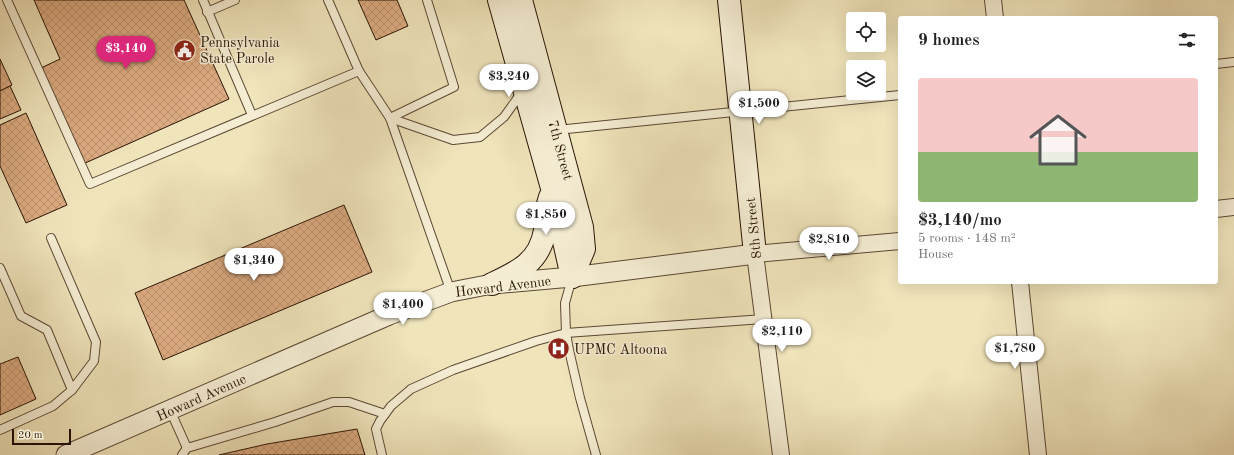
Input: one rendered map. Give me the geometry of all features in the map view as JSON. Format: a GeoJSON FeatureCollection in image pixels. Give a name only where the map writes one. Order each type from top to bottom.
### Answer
{"type":"FeatureCollection","features":[{"type":"Feature","properties":{"kind":"main road","name":"7th Street"},"geometry":{"type":"LineString","coordinates":[[499,0],[552,188],[572,277]]}},
{"type":"Feature","properties":{"kind":"main road","name":"7th Street"},"geometry":{"type":"LineString","coordinates":[[521,0],[582,227],[584,249],[572,277]]}},
{"type":"Feature","properties":{"kind":"main road","name":"8th Street"},"geometry":{"type":"LineString","coordinates":[[729,0],[756,254]]}},
{"type":"Feature","properties":{"kind":"main road"},"geometry":{"type":"LineString","coordinates":[[492,284],[515,273],[531,262],[536,254],[545,229],[545,220],[552,188]]}},
{"type":"Feature","properties":{"kind":"street"},"geometry":{"type":"LineString","coordinates":[[993,0],[995,16]]}},
{"type":"Feature","properties":{"kind":"street"},"geometry":{"type":"LineString","coordinates":[[1218,209],[1234,207]]}},
{"type":"Feature","properties":{"kind":"street","name":"Howard Avenue"},"geometry":{"type":"LineString","coordinates":[[66,455],[389,315],[451,292],[492,284],[572,277],[756,254],[898,241]]}},
{"type":"Feature","properties":{"kind":"street","name":"8th Street"},"geometry":{"type":"LineString","coordinates":[[756,254],[781,455]]}},
{"type":"Feature","properties":{"kind":"street"},"geometry":{"type":"LineString","coordinates":[[1020,284],[1038,455]]}},
{"type":"Feature","properties":{"kind":"lane"},"geometry":{"type":"LineString","coordinates":[[7,0],[90,184],[359,71]]}},
{"type":"Feature","properties":{"kind":"lane"},"geometry":{"type":"LineString","coordinates":[[203,0],[252,115]]}},
{"type":"Feature","properties":{"kind":"lane"},"geometry":{"type":"LineString","coordinates":[[208,12],[235,0]]}},
{"type":"Feature","properties":{"kind":"lane"},"geometry":{"type":"LineString","coordinates":[[328,0],[359,71],[390,118],[451,292]]}},
{"type":"Feature","properties":{"kind":"lane"},"geometry":{"type":"LineString","coordinates":[[390,118],[454,87],[427,0]]}},
{"type":"Feature","properties":{"kind":"lane"},"geometry":{"type":"LineString","coordinates":[[1218,64],[1234,62]]}},
{"type":"Feature","properties":{"kind":"lane"},"geometry":{"type":"LineString","coordinates":[[390,118],[453,140],[480,137],[504,117],[524,89]]}},
{"type":"Feature","properties":{"kind":"lane"},"geometry":{"type":"LineString","coordinates":[[556,130],[898,95]]}},
{"type":"Feature","properties":{"kind":"lane"},"geometry":{"type":"LineString","coordinates":[[0,430],[53,406],[72,390],[94,361],[96,342],[51,238]]}},
{"type":"Feature","properties":{"kind":"lane"},"geometry":{"type":"LineString","coordinates":[[0,268],[21,316],[47,330],[72,390]]}},
{"type":"Feature","properties":{"kind":"lane"},"geometry":{"type":"LineString","coordinates":[[572,277],[566,303],[566,333],[580,398],[596,455]]}},
{"type":"Feature","properties":{"kind":"lane"},"geometry":{"type":"LineString","coordinates":[[382,455],[376,429],[391,406],[411,389],[452,370],[536,341],[566,333],[764,319]]}},
{"type":"Feature","properties":{"kind":"lane"},"geometry":{"type":"LineString","coordinates":[[182,455],[187,448],[275,422],[333,402],[348,402],[385,414]]}},
{"type":"Feature","properties":{"kind":"lane"},"geometry":{"type":"LineString","coordinates":[[170,410],[187,448]]}},
{"type":"Feature","properties":{"kind":"building"},"geometry":{"type":"Polygon","coordinates":[[[34,0],[184,0],[229,99],[83,164],[41,68],[60,59],[34,0]]]}},
{"type":"Feature","properties":{"kind":"building"},"geometry":{"type":"Polygon","coordinates":[[[358,0],[397,0],[408,26],[376,40],[358,0]]]}},
{"type":"Feature","properties":{"kind":"building"},"geometry":{"type":"Polygon","coordinates":[[[0,59],[12,85],[0,91],[0,59]]]}},
{"type":"Feature","properties":{"kind":"building"},"geometry":{"type":"Polygon","coordinates":[[[10,86],[21,110],[0,119],[0,91],[10,86]]]}},
{"type":"Feature","properties":{"kind":"building"},"geometry":{"type":"Polygon","coordinates":[[[26,113],[67,205],[26,223],[0,166],[0,125],[26,113]]]}},
{"type":"Feature","properties":{"kind":"building"},"geometry":{"type":"Polygon","coordinates":[[[344,205],[372,272],[163,360],[135,293],[344,205]]]}},
{"type":"Feature","properties":{"kind":"building"},"geometry":{"type":"Polygon","coordinates":[[[18,357],[36,399],[0,415],[0,364],[18,357]]]}},
{"type":"Feature","properties":{"kind":"building"},"geometry":{"type":"Polygon","coordinates":[[[357,429],[365,455],[219,455],[267,444],[357,429]]]}},
{"type":"Feature","properties":{"kind":"place","name":"Pennsylvania State Parole"},"geometry":{"type":"Point","coordinates":[185,50]}},
{"type":"Feature","properties":{"kind":"place","name":"UPMC Altoona"},"geometry":{"type":"Point","coordinates":[559,349]}}]}
